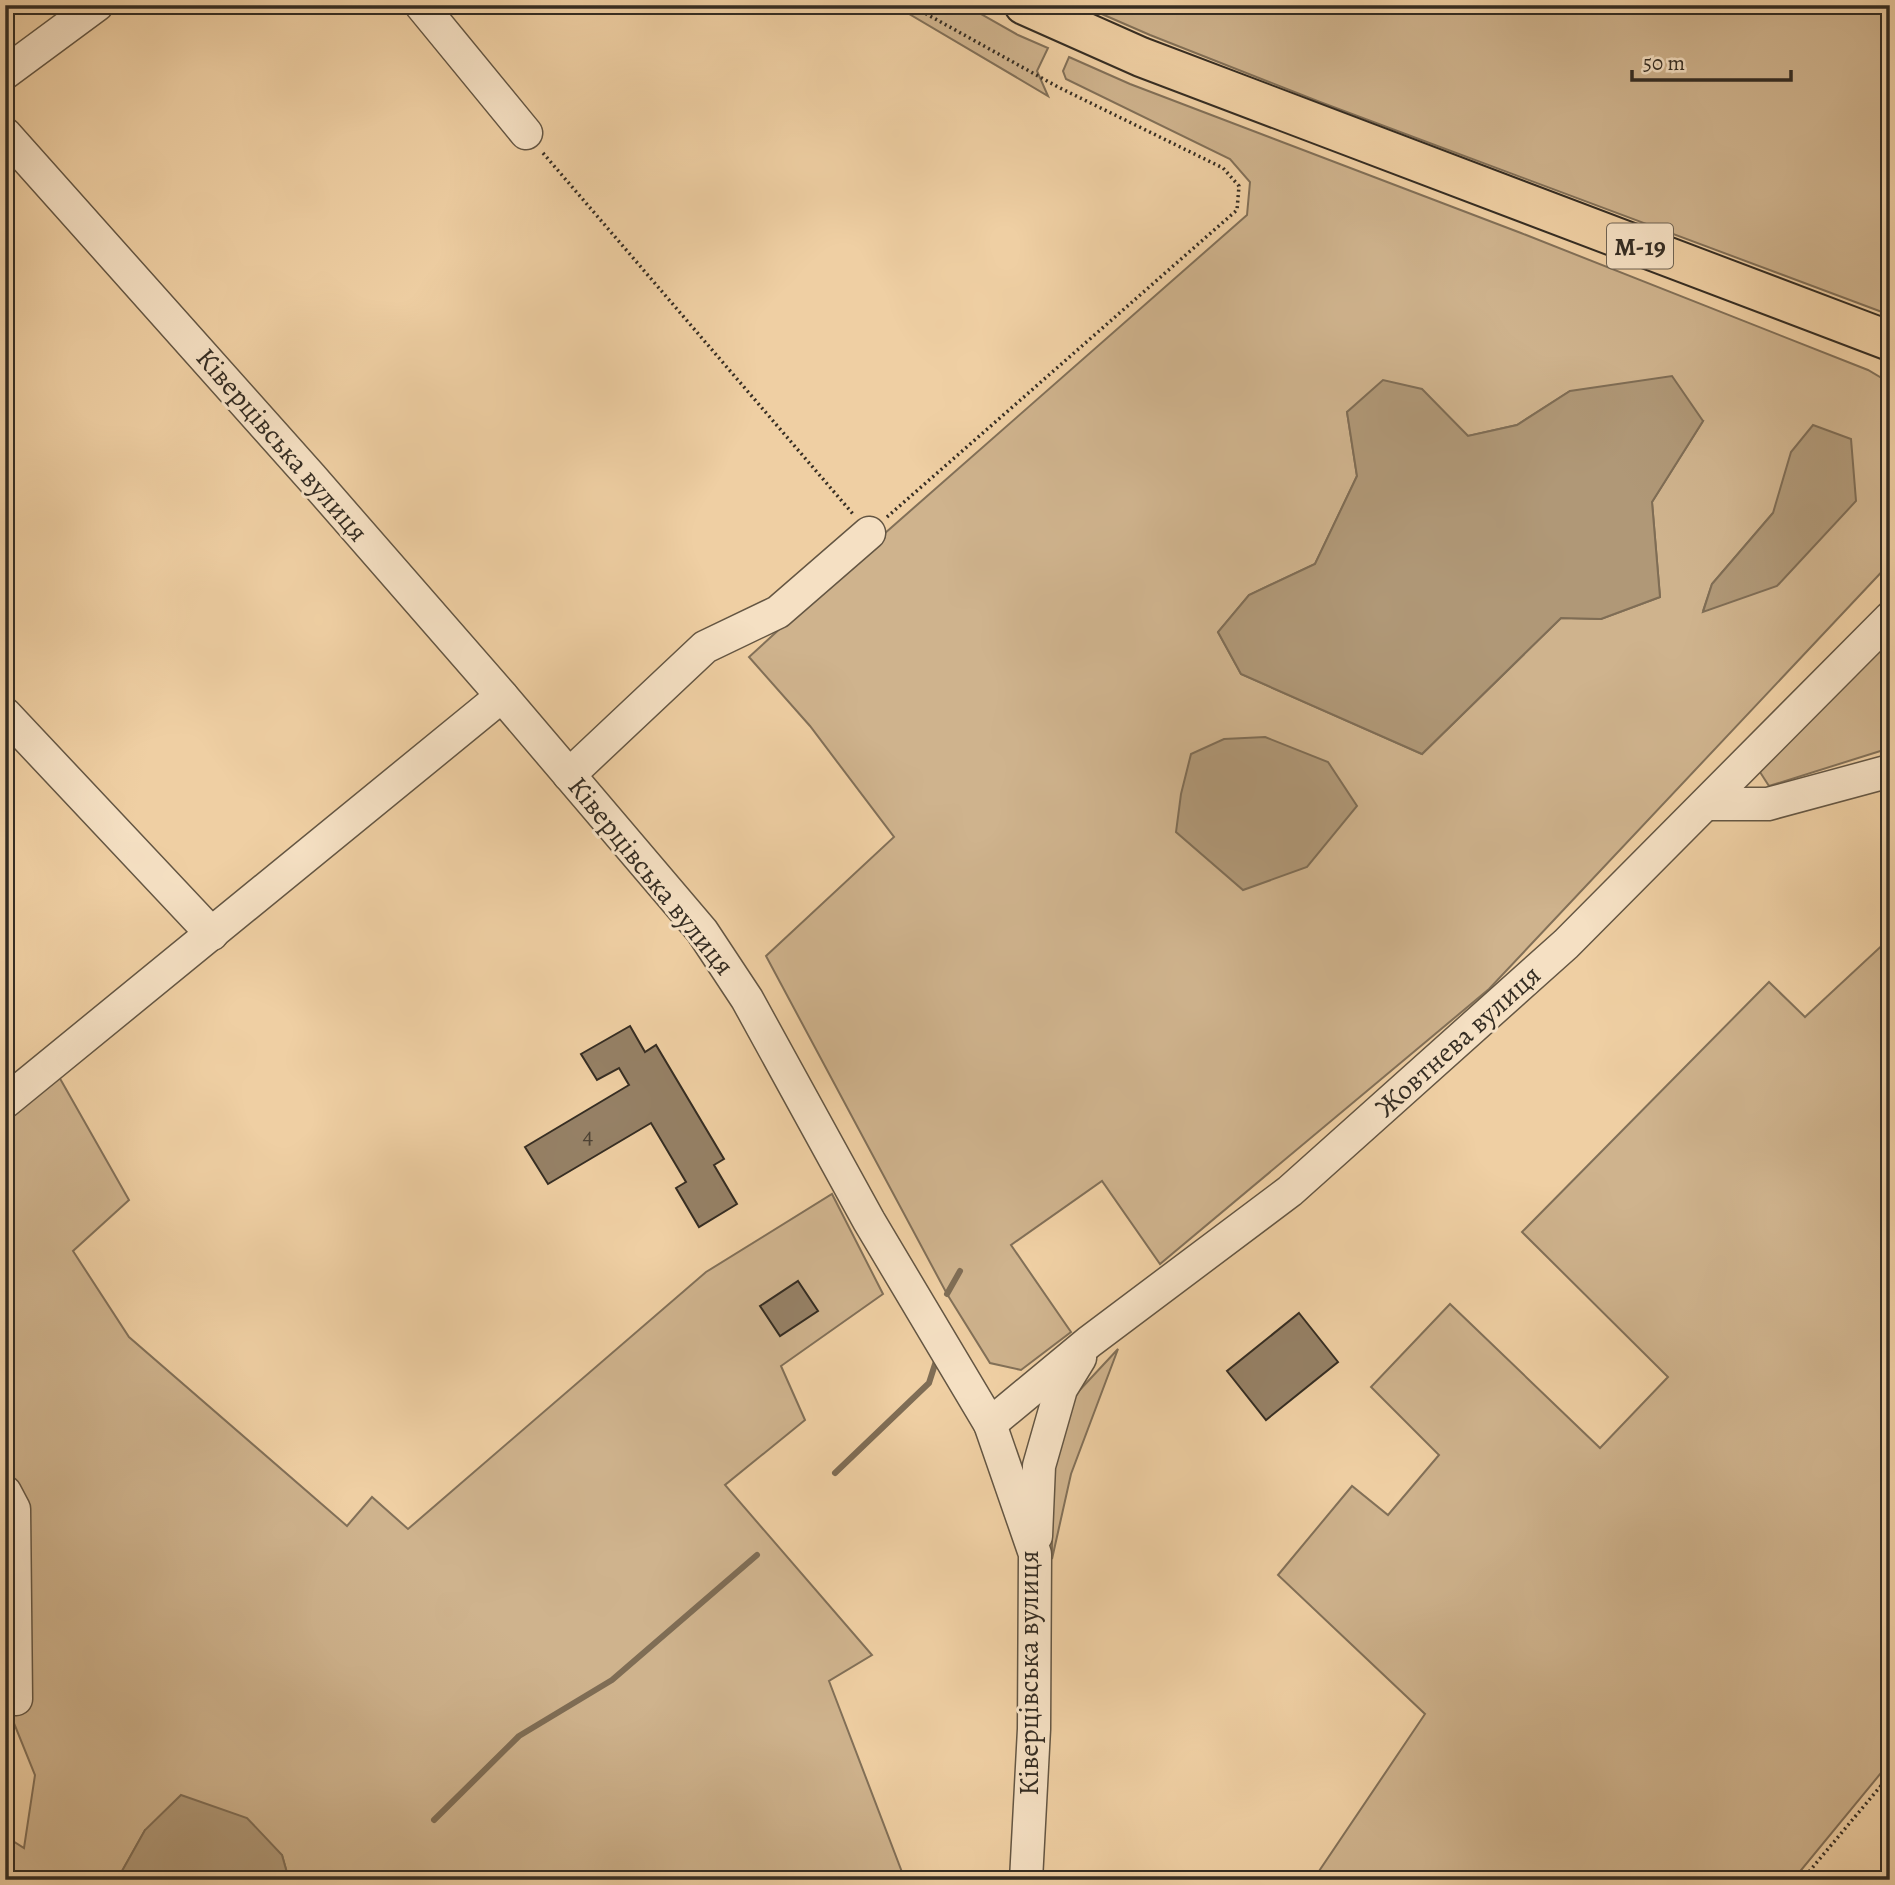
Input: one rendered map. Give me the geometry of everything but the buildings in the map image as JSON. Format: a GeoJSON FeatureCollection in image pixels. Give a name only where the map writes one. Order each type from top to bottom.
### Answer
{"type":"FeatureCollection","features":[{"type":"Feature","properties":{"kind":"highway","name":"М-19"},"geometry":{"type":"LineString","coordinates":[[1024,5],[1154,62],[1890,341]]}},
{"type":"Feature","properties":{"kind":"street"},"geometry":{"type":"LineString","coordinates":[[5,73],[97,5]]}},
{"type":"Feature","properties":{"kind":"street"},"geometry":{"type":"LineString","coordinates":[[421,5],[526,133]]}},
{"type":"Feature","properties":{"kind":"street","name":"Ківерцівська вулиця"},"geometry":{"type":"LineString","coordinates":[[5,134],[312,477],[502,696],[702,931],[747,999],[869,1221],[990,1424],[1035,1554],[1034,1729],[1026,1880]]}},
{"type":"Feature","properties":{"kind":"street"},"geometry":{"type":"LineString","coordinates":[[569,775],[705,647],[778,612],[869,533]]}},
{"type":"Feature","properties":{"kind":"street","name":"Жовтнева вулиця"},"geometry":{"type":"LineString","coordinates":[[990,1424],[1090,1342],[1290,1191],[1566,944],[1890,618]]}},
{"type":"Feature","properties":{"kind":"street"},"geometry":{"type":"LineString","coordinates":[[5,1102],[502,696]]}},
{"type":"Feature","properties":{"kind":"street"},"geometry":{"type":"LineString","coordinates":[[5,714],[212,934]]}},
{"type":"Feature","properties":{"kind":"street"},"geometry":{"type":"LineString","coordinates":[[1707,804],[1768,804],[1890,771]]}},
{"type":"Feature","properties":{"kind":"street"},"geometry":{"type":"LineString","coordinates":[[1035,1554],[1038,1466],[1061,1389],[1090,1342]]}},
{"type":"Feature","properties":{"kind":"street"},"geometry":{"type":"LineString","coordinates":[[5,1493],[13,1509],[16,1699]]}},
{"type":"Feature","properties":{"kind":"path"},"geometry":{"type":"LineString","coordinates":[[526,133],[869,533],[1237,210],[1239,186],[1223,168],[1058,87],[922,11],[922,5]]}},
{"type":"Feature","properties":{"kind":"path"},"geometry":{"type":"LineString","coordinates":[[1802,1880],[1890,1775]]}},
{"type":"Feature","properties":{"kind":"shaded area"},"geometry":{"type":"Polygon","coordinates":[[[894,5],[965,5],[1018,35],[1048,48],[1037,71],[1048,96],[894,5]]]}},
{"type":"Feature","properties":{"kind":"shaded area"},"geometry":{"type":"Polygon","coordinates":[[[1081,5],[1890,5],[1890,315],[1320,102],[1081,5]]]}},
{"type":"Feature","properties":{"kind":"shaded area"},"geometry":{"type":"Polygon","coordinates":[[[1069,57],[1130,84],[1521,233],[1868,370],[1890,383],[1890,563],[1489,989],[1160,1264],[1102,1181],[1011,1245],[1071,1332],[1021,1370],[990,1363],[947,1294],[766,956],[894,837],[810,726],[749,657],[876,541],[1247,215],[1250,182],[1230,159],[1066,79],[1063,71],[1069,57]],[[1422,390],[1347,412],[1357,476],[1315,564],[1249,595],[1218,632],[1241,674],[1422,754],[1561,618],[1601,619],[1660,597],[1652,502],[1703,421],[1570,391],[1517,425],[1468,436],[1422,390]],[[1773,513],[1712,584],[1703,611],[1773,513]]]}},
{"type":"Feature","properties":{"kind":"shaded area"},"geometry":{"type":"Polygon","coordinates":[[[1672,376],[1703,421],[1652,502],[1660,597],[1601,619],[1561,618],[1422,754],[1241,674],[1218,632],[1249,595],[1315,564],[1357,476],[1347,412],[1383,380],[1422,389],[1468,436],[1517,425],[1570,391],[1672,376]]]}},
{"type":"Feature","properties":{"kind":"shaded area"},"geometry":{"type":"Polygon","coordinates":[[[1813,425],[1851,439],[1856,501],[1777,586],[1703,612],[1712,584],[1773,513],[1791,452],[1813,425]]]}},
{"type":"Feature","properties":{"kind":"shaded area"},"geometry":{"type":"Polygon","coordinates":[[[1890,634],[1890,748],[1769,786],[1758,769],[1890,634]]]}},
{"type":"Feature","properties":{"kind":"shaded area"},"geometry":{"type":"Polygon","coordinates":[[[1265,737],[1328,762],[1357,806],[1307,867],[1243,890],[1176,832],[1181,794],[1191,754],[1224,739],[1265,737]]]}},
{"type":"Feature","properties":{"kind":"shaded area"},"geometry":{"type":"Polygon","coordinates":[[[1890,938],[1890,1762],[1793,1880],[1313,1880],[1425,1714],[1278,1575],[1352,1486],[1388,1515],[1439,1455],[1371,1387],[1450,1304],[1600,1448],[1668,1377],[1522,1232],[1769,982],[1805,1017],[1890,938]]]}},
{"type":"Feature","properties":{"kind":"shaded area"},"geometry":{"type":"Polygon","coordinates":[[[58,1075],[129,1200],[73,1251],[129,1337],[347,1526],[372,1497],[408,1529],[706,1272],[832,1194],[883,1294],[781,1366],[805,1420],[725,1485],[872,1655],[829,1681],[905,1880],[289,1880],[282,1855],[145,1830],[117,1880],[5,1880],[5,1836],[24,1848],[35,1775],[7,1706],[23,1506],[5,1472],[5,1118],[58,1075]]]}},
{"type":"Feature","properties":{"kind":"shaded area"},"geometry":{"type":"Polygon","coordinates":[[[1118,1349],[1071,1474],[1052,1559],[1052,1473],[1076,1394],[1118,1349]]]}},
{"type":"Feature","properties":{"kind":"shaded area"},"geometry":{"type":"Polygon","coordinates":[[[181,1795],[247,1818],[282,1855],[289,1880],[117,1880],[145,1830],[181,1795]]]}},
{"type":"Feature","properties":{"kind":"waterway"},"geometry":{"type":"LineString","coordinates":[[947,1294],[960,1271]]}},
{"type":"Feature","properties":{"kind":"waterway"},"geometry":{"type":"LineString","coordinates":[[835,1473],[929,1383],[937,1358]]}},
{"type":"Feature","properties":{"kind":"waterway"},"geometry":{"type":"LineString","coordinates":[[434,1820],[519,1736],[612,1680],[757,1555]]}}]}
